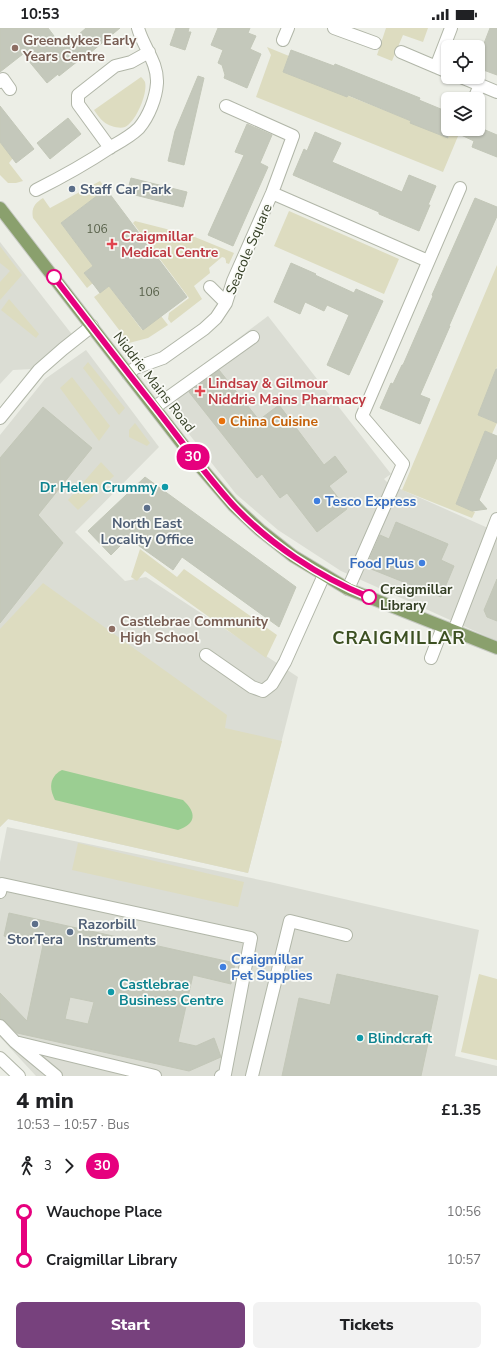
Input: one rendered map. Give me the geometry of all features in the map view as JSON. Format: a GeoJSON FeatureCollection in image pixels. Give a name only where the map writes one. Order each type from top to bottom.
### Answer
{"type":"FeatureCollection","features":[{"type":"Feature","properties":{"kind":"main road","name":"Niddrie Mains Road"},"geometry":{"type":"LineString","coordinates":[[0,208],[197,463],[233,505],[260,530],[293,556],[348,589],[497,648]]}},
{"type":"Feature","properties":{"kind":"street"},"geometry":{"type":"LineString","coordinates":[[36,190],[78,168],[132,134],[145,120],[150,110],[157,82],[155,67],[138,28]]}},
{"type":"Feature","properties":{"kind":"street"},"geometry":{"type":"LineString","coordinates":[[283,40],[288,28]]}},
{"type":"Feature","properties":{"kind":"street"},"geometry":{"type":"LineString","coordinates":[[436,67],[451,28]]}},
{"type":"Feature","properties":{"kind":"street"},"geometry":{"type":"LineString","coordinates":[[337,29],[375,43]]}},
{"type":"Feature","properties":{"kind":"street"},"geometry":{"type":"LineString","coordinates":[[110,148],[78,104],[78,95],[115,66],[131,62],[149,52]]}},
{"type":"Feature","properties":{"kind":"street"},"geometry":{"type":"LineString","coordinates":[[401,52],[441,69]]}},
{"type":"Feature","properties":{"kind":"street"},"geometry":{"type":"LineString","coordinates":[[477,92],[480,85],[497,92]]}},
{"type":"Feature","properties":{"kind":"street"},"geometry":{"type":"LineString","coordinates":[[226,106],[293,136],[272,193]]}},
{"type":"Feature","properties":{"kind":"street"},"geometry":{"type":"LineString","coordinates":[[348,589],[403,464],[362,416],[460,188]]}},
{"type":"Feature","properties":{"kind":"street","name":"Seacole Square"},"geometry":{"type":"LineString","coordinates":[[128,374],[135,368],[163,358],[216,318],[226,303],[233,281],[272,193],[428,261]]}},
{"type":"Feature","properties":{"kind":"street"},"geometry":{"type":"LineString","coordinates":[[210,287],[226,303]]}},
{"type":"Feature","properties":{"kind":"street"},"geometry":{"type":"LineString","coordinates":[[0,418],[40,370],[92,326]]}},
{"type":"Feature","properties":{"kind":"street"},"geometry":{"type":"LineString","coordinates":[[154,407],[253,337]]}},
{"type":"Feature","properties":{"kind":"street"},"geometry":{"type":"LineString","coordinates":[[431,658],[448,629],[497,519]]}},
{"type":"Feature","properties":{"kind":"street"},"geometry":{"type":"LineString","coordinates":[[206,655],[252,687],[263,691],[272,684],[284,662],[324,575]]}},
{"type":"Feature","properties":{"kind":"street"},"geometry":{"type":"LineString","coordinates":[[0,892],[2,884],[251,938],[225,1074],[221,1076]]}},
{"type":"Feature","properties":{"kind":"street"},"geometry":{"type":"LineString","coordinates":[[252,1076],[290,921],[346,935]]}},
{"type":"Feature","properties":{"kind":"street"},"geometry":{"type":"LineString","coordinates":[[0,1026],[15,1042],[56,1076]]}},
{"type":"Feature","properties":{"kind":"street"},"geometry":{"type":"LineString","coordinates":[[15,1042],[155,1076]]}},
{"type":"Feature","properties":{"kind":"street"},"geometry":{"type":"LineString","coordinates":[[0,1058],[19,1076]]}},
{"type":"Feature","properties":{"kind":"shaded area"},"geometry":{"type":"Polygon","coordinates":[[[386,28],[428,28],[423,42],[403,35],[392,61],[377,55],[386,28]]]}},
{"type":"Feature","properties":{"kind":"shaded area"},"geometry":{"type":"Polygon","coordinates":[[[267,47],[289,56],[283,72],[325,88],[326,87],[404,118],[441,136],[448,138],[449,136],[458,136],[443,172],[256,97],[271,55],[267,47]]]}},
{"type":"Feature","properties":{"kind":"shaded area"},"geometry":{"type":"Polygon","coordinates":[[[141,77],[145,82],[145,93],[137,113],[129,124],[123,128],[109,125],[103,121],[94,110],[141,77]]]}},
{"type":"Feature","properties":{"kind":"shaded area"},"geometry":{"type":"Polygon","coordinates":[[[0,142],[13,158],[9,163],[23,181],[8,183],[0,175],[0,142]]]}},
{"type":"Feature","properties":{"kind":"shaded area"},"geometry":{"type":"Polygon","coordinates":[[[100,181],[106,189],[61,223],[93,266],[84,273],[93,283],[87,288],[33,218],[33,209],[43,198],[50,208],[100,181]]]}},
{"type":"Feature","properties":{"kind":"shaded area"},"geometry":{"type":"Polygon","coordinates":[[[289,211],[399,259],[384,294],[274,246],[289,211]]]}},
{"type":"Feature","properties":{"kind":"shaded area"},"geometry":{"type":"Polygon","coordinates":[[[135,221],[190,235],[234,253],[229,264],[226,263],[225,258],[222,257],[209,268],[210,273],[194,286],[202,299],[171,323],[168,319],[169,313],[189,298],[133,223],[135,221]]]}},
{"type":"Feature","properties":{"kind":"shaded area"},"geometry":{"type":"Polygon","coordinates":[[[0,242],[74,337],[33,369],[13,370],[0,384],[0,242]]]}},
{"type":"Feature","properties":{"kind":"shaded area"},"geometry":{"type":"Polygon","coordinates":[[[0,246],[22,275],[0,300],[0,282],[10,271],[0,263],[0,246]]]}},
{"type":"Feature","properties":{"kind":"shaded area"},"geometry":{"type":"Polygon","coordinates":[[[497,265],[497,367],[478,415],[497,423],[492,434],[485,431],[456,504],[475,512],[472,518],[402,490],[497,265]]]}},
{"type":"Feature","properties":{"kind":"shaded area"},"geometry":{"type":"Polygon","coordinates":[[[109,286],[142,330],[161,316],[168,325],[148,338],[129,343],[94,297],[109,286]]]}},
{"type":"Feature","properties":{"kind":"shaded area"},"geometry":{"type":"Polygon","coordinates":[[[9,299],[39,334],[36,338],[1,310],[9,299]]]}},
{"type":"Feature","properties":{"kind":"shaded area"},"geometry":{"type":"Polygon","coordinates":[[[268,316],[391,474],[384,479],[389,484],[497,532],[497,641],[341,571],[278,530],[236,494],[160,397],[268,316]]]}},
{"type":"Feature","properties":{"kind":"shaded area","name":"Castlebrae Community High School"},"geometry":{"type":"Polygon","coordinates":[[[86,350],[159,447],[75,532],[125,581],[146,577],[298,677],[248,873],[8,819],[0,827],[0,435],[45,379],[86,350]]]}},
{"type":"Feature","properties":{"kind":"shaded area"},"geometry":{"type":"Polygon","coordinates":[[[88,362],[125,408],[119,415],[83,368],[88,362]]]}},
{"type":"Feature","properties":{"kind":"shaded area"},"geometry":{"type":"Polygon","coordinates":[[[72,377],[110,426],[99,441],[60,388],[72,377]]]}},
{"type":"Feature","properties":{"kind":"shaded area"},"geometry":{"type":"Polygon","coordinates":[[[135,423],[150,443],[147,446],[129,437],[129,430],[135,423]]]}},
{"type":"Feature","properties":{"kind":"shaded area"},"geometry":{"type":"Polygon","coordinates":[[[101,462],[114,476],[78,510],[68,500],[101,462]]]}},
{"type":"Feature","properties":{"kind":"shaded area"},"geometry":{"type":"Polygon","coordinates":[[[140,549],[177,577],[184,569],[277,635],[266,658],[145,571],[137,581],[131,577],[140,549]]]}},
{"type":"Feature","properties":{"kind":"shaded area"},"geometry":{"type":"Polygon","coordinates":[[[43,583],[227,715],[225,728],[282,741],[248,873],[8,819],[0,827],[0,629],[43,583]]]}},
{"type":"Feature","properties":{"kind":"shaded area"},"geometry":{"type":"Polygon","coordinates":[[[62,770],[183,800],[191,809],[191,821],[184,828],[178,830],[55,800],[51,783],[52,779],[62,770]]]}},
{"type":"Feature","properties":{"kind":"shaded area"},"geometry":{"type":"Polygon","coordinates":[[[7,827],[270,882],[479,930],[455,1056],[497,1066],[497,1076],[36,1076],[0,1037],[0,862],[7,827]]]}},
{"type":"Feature","properties":{"kind":"shaded area"},"geometry":{"type":"Polygon","coordinates":[[[78,843],[244,882],[238,907],[72,870],[78,843]]]}},
{"type":"Feature","properties":{"kind":"shaded area"},"geometry":{"type":"Polygon","coordinates":[[[479,974],[497,979],[497,1060],[461,1052],[479,974]]]}},
{"type":"Feature","properties":{"kind":"building"},"geometry":{"type":"Polygon","coordinates":[[[0,28],[48,28],[63,48],[86,28],[120,28],[84,58],[83,57],[59,76],[58,74],[47,83],[23,54],[0,72],[0,28]]]}},
{"type":"Feature","properties":{"kind":"building"},"geometry":{"type":"Polygon","coordinates":[[[176,28],[189,28],[188,32],[191,32],[185,50],[170,45],[176,28]]]}},
{"type":"Feature","properties":{"kind":"building"},"geometry":{"type":"Polygon","coordinates":[[[218,28],[250,28],[248,33],[256,36],[250,49],[261,54],[247,88],[224,78],[225,75],[222,65],[218,63],[223,50],[211,45],[218,28]]]}},
{"type":"Feature","properties":{"kind":"building"},"geometry":{"type":"Polygon","coordinates":[[[490,28],[497,28],[497,75],[485,71],[485,41],[490,28]]]}},
{"type":"Feature","properties":{"kind":"building"},"geometry":{"type":"Polygon","coordinates":[[[291,50],[334,66],[335,64],[420,98],[419,100],[441,109],[441,135],[348,95],[347,97],[283,72],[291,50]]]}},
{"type":"Feature","properties":{"kind":"building"},"geometry":{"type":"Polygon","coordinates":[[[198,76],[204,78],[184,165],[168,161],[175,131],[198,76]]]}},
{"type":"Feature","properties":{"kind":"building"},"geometry":{"type":"Polygon","coordinates":[[[0,106],[34,149],[16,163],[0,142],[0,106]]]}},
{"type":"Feature","properties":{"kind":"building"},"geometry":{"type":"Polygon","coordinates":[[[68,118],[81,134],[50,159],[37,143],[68,118]]]}},
{"type":"Feature","properties":{"kind":"building"},"geometry":{"type":"Polygon","coordinates":[[[247,124],[272,135],[260,163],[268,167],[233,246],[208,235],[244,155],[235,152],[247,124]]]}},
{"type":"Feature","properties":{"kind":"building"},"geometry":{"type":"Polygon","coordinates":[[[485,130],[497,135],[497,157],[472,147],[474,141],[463,136],[485,136],[485,130]]]}},
{"type":"Feature","properties":{"kind":"building"},"geometry":{"type":"Polygon","coordinates":[[[315,132],[341,143],[332,162],[402,192],[409,175],[436,186],[419,231],[293,175],[304,149],[307,151],[315,132]]]}},
{"type":"Feature","properties":{"kind":"building"},"geometry":{"type":"Polygon","coordinates":[[[131,178],[187,192],[183,207],[127,193],[131,178]]]}},
{"type":"Feature","properties":{"kind":"building","name":"Craigmillar Medical Centre"},"geometry":{"type":"Polygon","coordinates":[[[106,189],[187,297],[143,330],[109,286],[100,293],[84,273],[93,266],[61,223],[106,189]]]}},
{"type":"Feature","properties":{"kind":"building"},"geometry":{"type":"Polygon","coordinates":[[[475,198],[497,207],[497,216],[420,395],[430,399],[420,424],[380,408],[391,383],[393,384],[403,365],[475,198]]]}},
{"type":"Feature","properties":{"kind":"building"},"geometry":{"type":"Polygon","coordinates":[[[291,263],[354,293],[356,289],[383,301],[349,375],[327,365],[349,315],[327,305],[324,311],[305,302],[300,314],[274,302],[291,263]]]}},
{"type":"Feature","properties":{"kind":"building"},"geometry":{"type":"Polygon","coordinates":[[[497,369],[497,423],[478,415],[497,369]]]}},
{"type":"Feature","properties":{"kind":"building"},"geometry":{"type":"Polygon","coordinates":[[[219,370],[259,420],[279,405],[324,465],[335,456],[347,472],[329,486],[347,509],[317,532],[287,493],[280,498],[262,474],[257,478],[189,392],[219,370]]]}},
{"type":"Feature","properties":{"kind":"building"},"geometry":{"type":"Polygon","coordinates":[[[43,407],[92,448],[38,515],[63,543],[0,623],[0,458],[43,407]]]}},
{"type":"Feature","properties":{"kind":"building"},"geometry":{"type":"Polygon","coordinates":[[[485,431],[497,436],[497,457],[479,500],[487,509],[472,511],[456,504],[485,431]]]}},
{"type":"Feature","properties":{"kind":"building"},"geometry":{"type":"Polygon","coordinates":[[[145,477],[296,587],[279,627],[182,557],[173,570],[128,538],[111,555],[88,531],[145,477]]]}},
{"type":"Feature","properties":{"kind":"building","name":"Food Plus"},"geometry":{"type":"Polygon","coordinates":[[[396,522],[448,544],[441,560],[454,566],[441,597],[366,567],[380,535],[389,539],[396,522]]]}},
{"type":"Feature","properties":{"kind":"building"},"geometry":{"type":"Polygon","coordinates":[[[497,579],[497,621],[487,617],[484,610],[497,579]]]}},
{"type":"Feature","properties":{"kind":"building","name":"Castlebrae Business Centre"},"geometry":{"type":"Polygon","coordinates":[[[9,913],[235,963],[231,984],[193,975],[178,1042],[196,1046],[214,1038],[221,1057],[189,1071],[17,1033],[5,1021],[0,1019],[0,993],[27,1021],[43,945],[4,936],[9,913]],[[70,997],[65,1019],[88,1024],[94,1002],[70,997]]]}},
{"type":"Feature","properties":{"kind":"building","name":"Blindcraft"},"geometry":{"type":"Polygon","coordinates":[[[337,974],[438,996],[421,1076],[282,1076],[299,998],[330,1005],[337,974]]]}},
{"type":"Feature","properties":{"kind":"bus line","name":"30"},"geometry":{"type":"LineString","coordinates":[[54,277],[197,463],[233,505],[260,530],[293,556],[348,589],[369,597]]}},
{"type":"Feature","properties":{"kind":"place","name":"Greendykes Early Years Centre"},"geometry":{"type":"Point","coordinates":[15,48]}},
{"type":"Feature","properties":{"kind":"place","name":"Staff Car Park"},"geometry":{"type":"Point","coordinates":[72,189]}},
{"type":"Feature","properties":{"kind":"place","name":"Craigmillar Medical Centre"},"geometry":{"type":"Point","coordinates":[112,244]}},
{"type":"Feature","properties":{"kind":"place","name":"Lindsay & Gilmour Niddrie Mains Pharmacy"},"geometry":{"type":"Point","coordinates":[200,391]}},
{"type":"Feature","properties":{"kind":"place","name":"China Cuisine"},"geometry":{"type":"Point","coordinates":[222,421]}},
{"type":"Feature","properties":{"kind":"place","name":"Dr Helen Crummy"},"geometry":{"type":"Point","coordinates":[165,487]}},
{"type":"Feature","properties":{"kind":"place","name":"Tesco Express"},"geometry":{"type":"Point","coordinates":[317,501]}},
{"type":"Feature","properties":{"kind":"place","name":"North East Locality Office"},"geometry":{"type":"Point","coordinates":[147,508]}},
{"type":"Feature","properties":{"kind":"place","name":"Food Plus"},"geometry":{"type":"Point","coordinates":[422,563]}},
{"type":"Feature","properties":{"kind":"place","name":"Craigmillar Library"},"geometry":{"type":"Point","coordinates":[369,597]}},
{"type":"Feature","properties":{"kind":"place","name":"Castlebrae Community High School"},"geometry":{"type":"Point","coordinates":[112,629]}},
{"type":"Feature","properties":{"kind":"place","name":"StorTera"},"geometry":{"type":"Point","coordinates":[35,924]}},
{"type":"Feature","properties":{"kind":"place","name":"Razorbill Instruments"},"geometry":{"type":"Point","coordinates":[70,932]}},
{"type":"Feature","properties":{"kind":"place","name":"Craigmillar Pet Supplies"},"geometry":{"type":"Point","coordinates":[223,967]}},
{"type":"Feature","properties":{"kind":"place","name":"Castlebrae Business Centre"},"geometry":{"type":"Point","coordinates":[111,992]}},
{"type":"Feature","properties":{"kind":"place","name":"Blindcraft"},"geometry":{"type":"Point","coordinates":[360,1038]}},
{"type":"Feature","properties":{"kind":"district","name":"CRAIGMILLAR"},"geometry":{"type":"Point","coordinates":[399,638]}}]}
